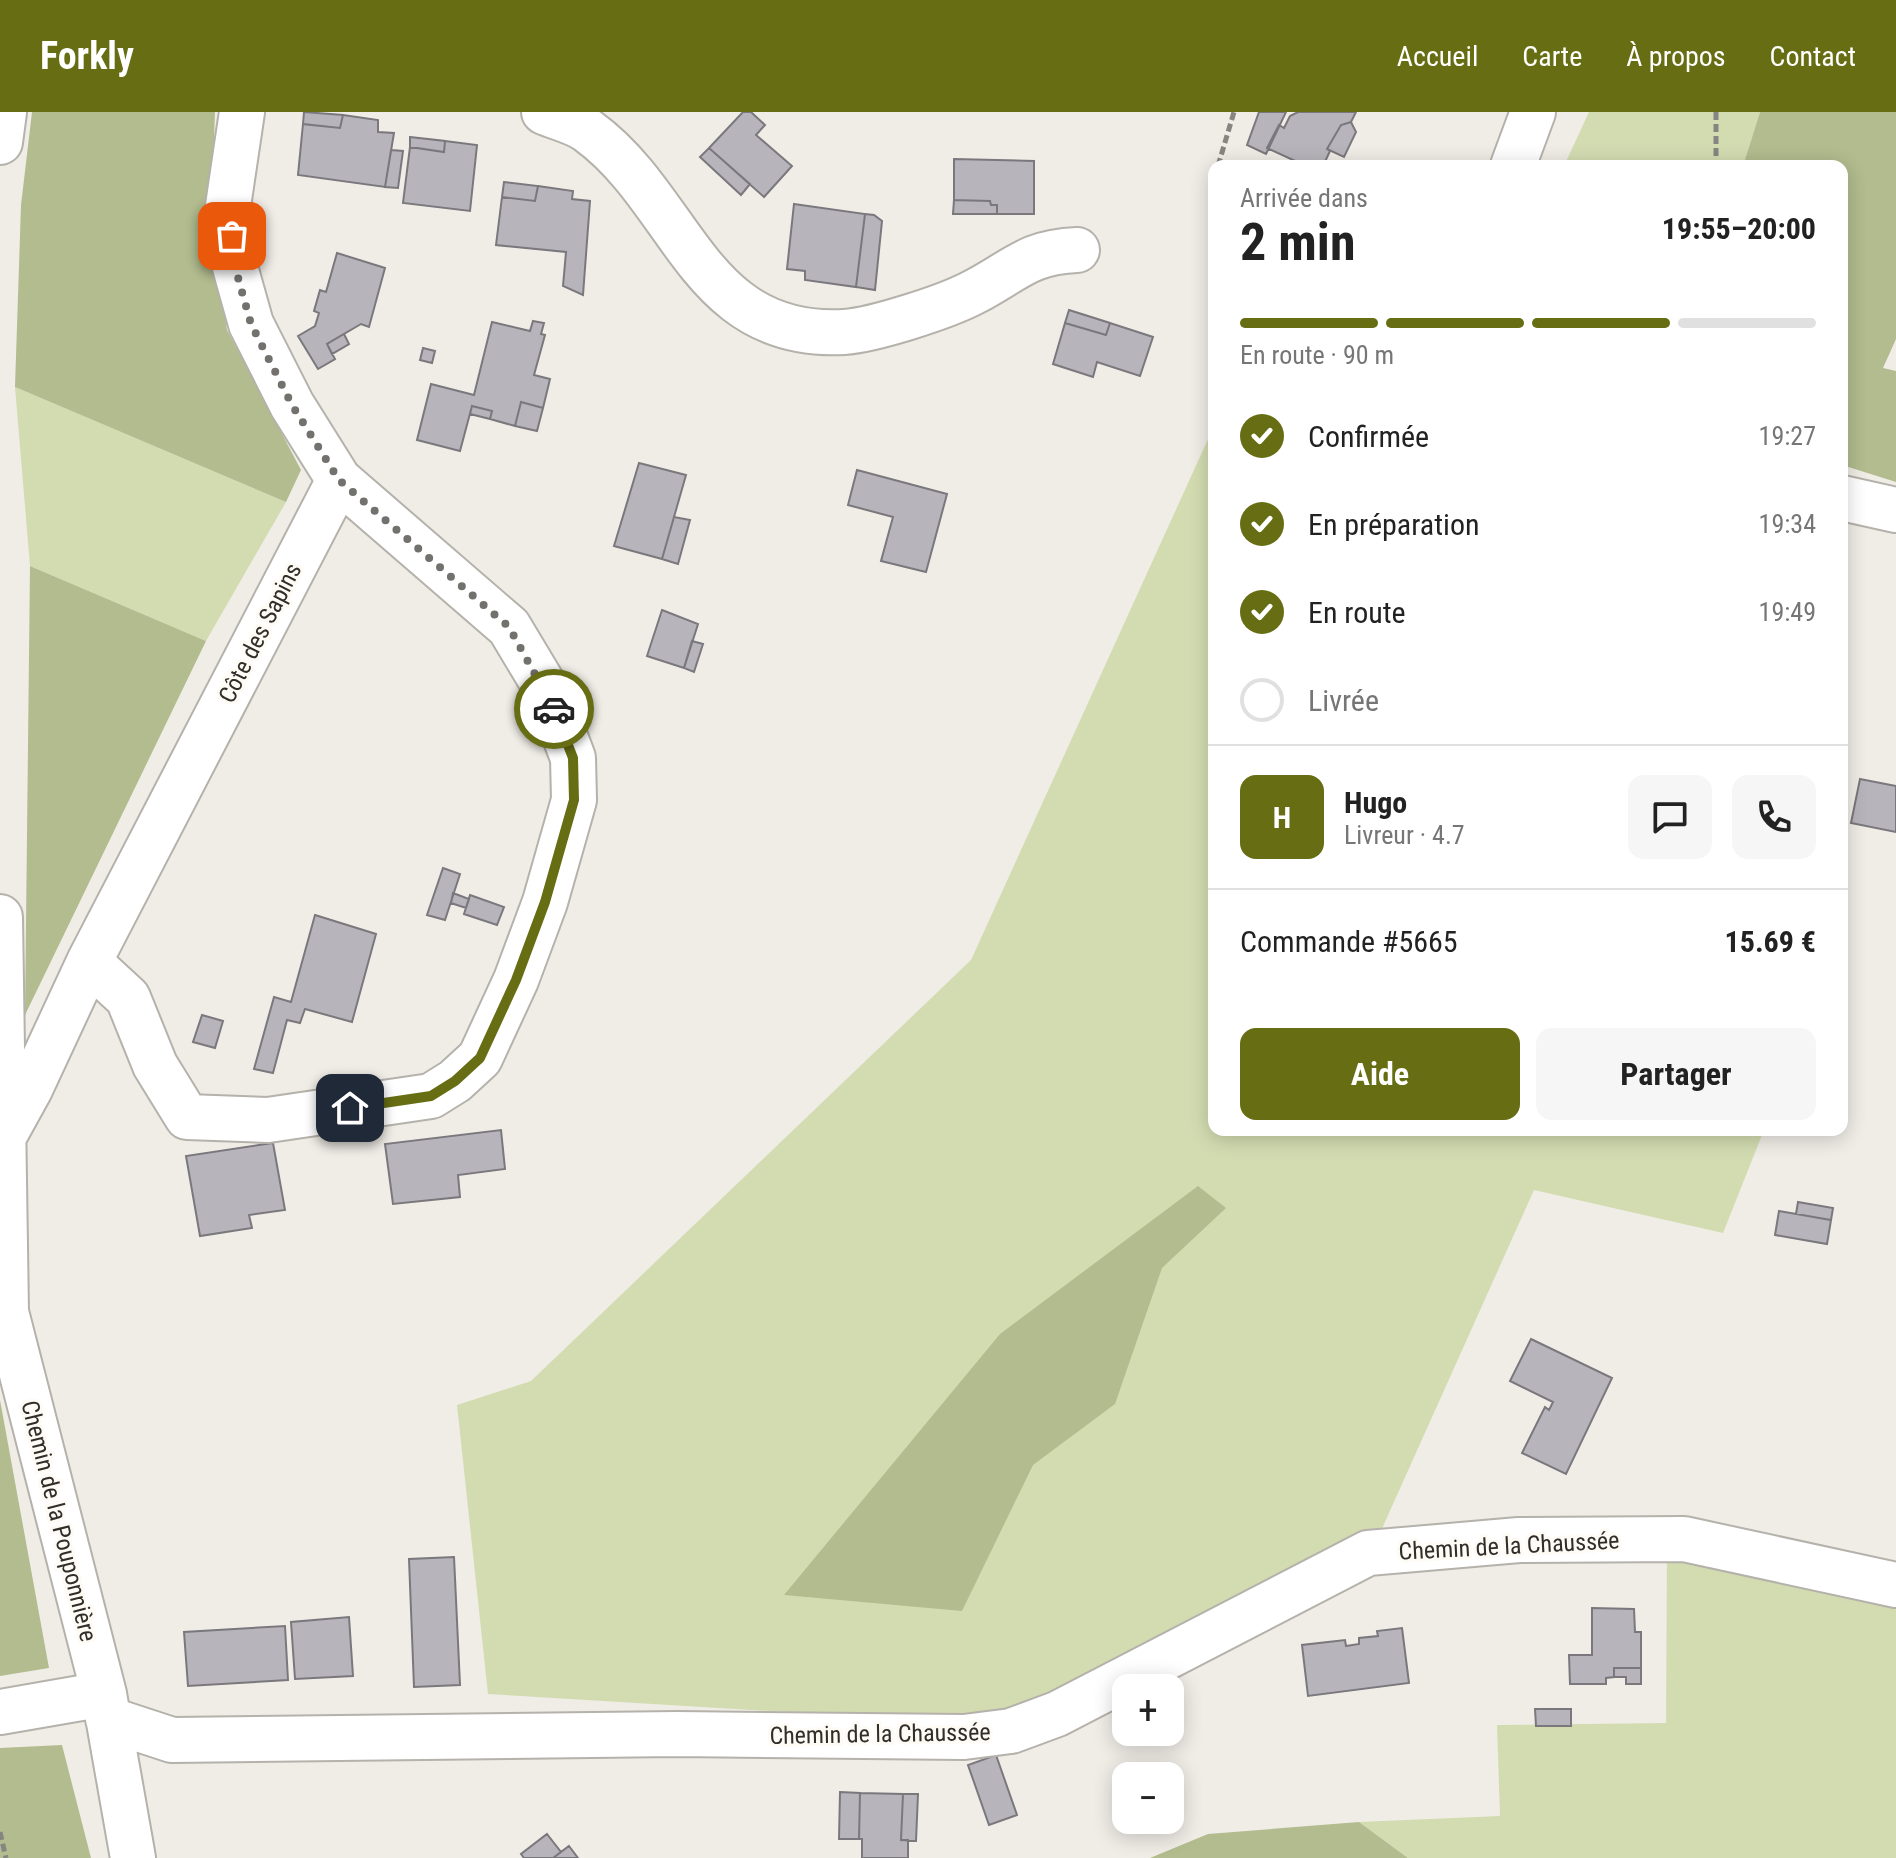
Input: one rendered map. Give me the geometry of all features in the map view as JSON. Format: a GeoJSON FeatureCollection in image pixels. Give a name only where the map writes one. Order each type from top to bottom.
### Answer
{"type":"FeatureCollection","features":[{"type":"Feature","properties":{"kind":"street"},"geometry":{"type":"LineString","coordinates":[[0,142],[4,112]]}},
{"type":"Feature","properties":{"kind":"street"},"geometry":{"type":"LineString","coordinates":[[89,962],[128,998],[155,1065],[187,1117],[268,1120],[431,1096],[455,1081],[480,1058],[516,980],[545,902],[574,800],[573,758],[548,692],[509,627],[339,480],[292,405],[251,324],[235,267],[228,206],[242,112]]}},
{"type":"Feature","properties":{"kind":"street"},"geometry":{"type":"LineString","coordinates":[[544,112],[587,129],[619,158],[720,289],[752,315],[796,330],[846,332],[944,306],[975,292],[1031,257],[1052,251],[1077,250]]}},
{"type":"Feature","properties":{"kind":"street"},"geometry":{"type":"LineString","coordinates":[[1515,160],[1533,112]]}},
{"type":"Feature","properties":{"kind":"street","name":"Côte des Sapins"},"geometry":{"type":"LineString","coordinates":[[3,1138],[30,1089],[89,962],[339,480]]}},
{"type":"Feature","properties":{"kind":"street"},"geometry":{"type":"LineString","coordinates":[[1848,499],[1896,510]]}},
{"type":"Feature","properties":{"kind":"street","name":"Chemin de la Pouponnière"},"geometry":{"type":"LineString","coordinates":[[0,917],[6,1312],[106,1707],[133,1858]]}},
{"type":"Feature","properties":{"kind":"street","name":"Chemin de la Chaussée"},"geometry":{"type":"LineString","coordinates":[[0,1712],[106,1707],[172,1740],[677,1734],[964,1737],[1011,1731],[1057,1714],[1368,1553],[1519,1540],[1684,1539],[1896,1585]]}},
{"type":"Feature","properties":{"kind":"path"},"geometry":{"type":"LineString","coordinates":[[1220,160],[1234,112]]}},
{"type":"Feature","properties":{"kind":"path"},"geometry":{"type":"LineString","coordinates":[[1716,112],[1716,160]]}},
{"type":"Feature","properties":{"kind":"path"},"geometry":{"type":"LineString","coordinates":[[0,1832],[6,1858]]}},
{"type":"Feature","properties":{"kind":"green space"},"geometry":{"type":"Polygon","coordinates":[[[32,112],[215,112],[211,221],[227,330],[301,470],[286,502],[15,387],[21,205],[32,112]]]}},
{"type":"Feature","properties":{"kind":"green space"},"geometry":{"type":"Polygon","coordinates":[[[1589,112],[1760,112],[1745,160],[1567,160],[1589,112]]]}},
{"type":"Feature","properties":{"kind":"green space"},"geometry":{"type":"Polygon","coordinates":[[[1760,112],[1896,112],[1896,339],[1883,368],[1896,371],[1896,482],[1848,467],[1848,160],[1745,160],[1760,112]]]}},
{"type":"Feature","properties":{"kind":"green space"},"geometry":{"type":"Polygon","coordinates":[[[15,387],[286,502],[206,641],[30,566],[15,387]]]}},
{"type":"Feature","properties":{"kind":"green space"},"geometry":{"type":"Polygon","coordinates":[[[1208,439],[1208,1136],[1762,1136],[1723,1233],[1534,1190],[1380,1533],[1028,1710],[968,1723],[488,1694],[457,1405],[531,1381],[971,960],[1208,439]]]}},
{"type":"Feature","properties":{"kind":"green space"},"geometry":{"type":"Polygon","coordinates":[[[30,566],[206,641],[25,1015],[30,566]]]}},
{"type":"Feature","properties":{"kind":"green space"},"geometry":{"type":"Polygon","coordinates":[[[1198,1186],[1226,1208],[1162,1268],[1115,1404],[1033,1465],[962,1611],[784,1595],[1000,1334],[1198,1186]]]}},
{"type":"Feature","properties":{"kind":"green space"},"geometry":{"type":"Polygon","coordinates":[[[0,1400],[49,1668],[0,1676],[0,1400]]]}},
{"type":"Feature","properties":{"kind":"green space"},"geometry":{"type":"Polygon","coordinates":[[[1667,1548],[1896,1605],[1896,1858],[1408,1858],[1359,1822],[1500,1816],[1497,1725],[1666,1723],[1667,1548]]]}},
{"type":"Feature","properties":{"kind":"green space"},"geometry":{"type":"Polygon","coordinates":[[[62,1745],[91,1858],[0,1858],[0,1748],[62,1745]]]}},
{"type":"Feature","properties":{"kind":"green space"},"geometry":{"type":"Polygon","coordinates":[[[1359,1822],[1408,1858],[1150,1858],[1208,1834],[1359,1822]]]}},
{"type":"Feature","properties":{"kind":"building"},"geometry":{"type":"Polygon","coordinates":[[[304,112],[343,115],[340,128],[303,124],[304,112]]]}},
{"type":"Feature","properties":{"kind":"building"},"geometry":{"type":"Polygon","coordinates":[[[743,112],[751,112],[765,125],[756,135],[792,166],[764,197],[709,148],[743,112]]]}},
{"type":"Feature","properties":{"kind":"building"},"geometry":{"type":"Polygon","coordinates":[[[1259,112],[1286,112],[1266,154],[1247,145],[1259,112]]]}},
{"type":"Feature","properties":{"kind":"building"},"geometry":{"type":"Polygon","coordinates":[[[1298,112],[1356,112],[1351,122],[1341,125],[1327,149],[1330,151],[1326,160],[1293,160],[1267,148],[1279,125],[1284,128],[1290,116],[1298,112]]]}},
{"type":"Feature","properties":{"kind":"building"},"geometry":{"type":"Polygon","coordinates":[[[343,115],[378,120],[378,132],[394,133],[385,187],[298,175],[303,124],[340,128],[343,115]]]}},
{"type":"Feature","properties":{"kind":"building"},"geometry":{"type":"Polygon","coordinates":[[[1351,122],[1356,132],[1344,157],[1327,149],[1341,125],[1351,122]]]}},
{"type":"Feature","properties":{"kind":"building"},"geometry":{"type":"Polygon","coordinates":[[[410,137],[445,141],[444,152],[410,147],[410,137]]]}},
{"type":"Feature","properties":{"kind":"building"},"geometry":{"type":"Polygon","coordinates":[[[445,141],[477,145],[470,211],[403,203],[410,147],[444,152],[445,141]]]}},
{"type":"Feature","properties":{"kind":"building"},"geometry":{"type":"Polygon","coordinates":[[[709,148],[750,184],[741,195],[700,157],[709,148]]]}},
{"type":"Feature","properties":{"kind":"building"},"geometry":{"type":"Polygon","coordinates":[[[391,150],[403,151],[398,188],[385,187],[391,150]]]}},
{"type":"Feature","properties":{"kind":"building"},"geometry":{"type":"Polygon","coordinates":[[[954,159],[1034,161],[1034,214],[997,214],[997,205],[991,205],[990,201],[954,200],[954,159]]]}},
{"type":"Feature","properties":{"kind":"building"},"geometry":{"type":"Polygon","coordinates":[[[504,182],[538,186],[535,201],[502,197],[504,182]]]}},
{"type":"Feature","properties":{"kind":"building"},"geometry":{"type":"Polygon","coordinates":[[[538,186],[573,191],[572,199],[590,201],[583,295],[563,286],[566,252],[496,245],[502,197],[535,201],[538,186]]]}},
{"type":"Feature","properties":{"kind":"building"},"geometry":{"type":"Polygon","coordinates":[[[954,200],[990,201],[991,205],[997,205],[997,214],[953,214],[954,200]]]}},
{"type":"Feature","properties":{"kind":"building"},"geometry":{"type":"Polygon","coordinates":[[[794,204],[865,214],[856,287],[805,280],[805,271],[787,269],[794,204]]]}},
{"type":"Feature","properties":{"kind":"building"},"geometry":{"type":"Polygon","coordinates":[[[865,214],[874,215],[882,221],[875,290],[856,287],[865,214]]]}},
{"type":"Feature","properties":{"kind":"building"},"geometry":{"type":"Polygon","coordinates":[[[337,253],[385,268],[369,327],[361,324],[327,344],[335,359],[318,369],[298,336],[315,326],[319,313],[314,311],[320,290],[326,292],[337,253]]]}},
{"type":"Feature","properties":{"kind":"building"},"geometry":{"type":"Polygon","coordinates":[[[1069,310],[1110,323],[1106,335],[1065,323],[1069,310]]]}},
{"type":"Feature","properties":{"kind":"building"},"geometry":{"type":"Polygon","coordinates":[[[533,321],[544,323],[541,334],[545,335],[534,375],[550,379],[543,408],[521,402],[515,426],[490,419],[492,411],[472,406],[460,451],[417,440],[431,384],[474,395],[492,322],[530,331],[533,321]]]}},
{"type":"Feature","properties":{"kind":"building"},"geometry":{"type":"Polygon","coordinates":[[[1065,323],[1106,335],[1110,323],[1153,337],[1140,376],[1097,362],[1093,377],[1053,364],[1065,323]]]}},
{"type":"Feature","properties":{"kind":"building"},"geometry":{"type":"Polygon","coordinates":[[[344,334],[349,344],[332,354],[327,344],[344,334]]]}},
{"type":"Feature","properties":{"kind":"building"},"geometry":{"type":"Polygon","coordinates":[[[423,348],[435,351],[432,363],[420,360],[423,348]]]}},
{"type":"Feature","properties":{"kind":"building"},"geometry":{"type":"Polygon","coordinates":[[[521,402],[543,408],[537,431],[515,426],[521,402]]]}},
{"type":"Feature","properties":{"kind":"building"},"geometry":{"type":"Polygon","coordinates":[[[472,406],[492,411],[490,419],[470,414],[472,406]]]}},
{"type":"Feature","properties":{"kind":"building"},"geometry":{"type":"Polygon","coordinates":[[[639,463],[686,475],[662,559],[614,546],[639,463]]]}},
{"type":"Feature","properties":{"kind":"building"},"geometry":{"type":"Polygon","coordinates":[[[857,470],[947,494],[926,572],[881,561],[893,517],[848,505],[857,470]]]}},
{"type":"Feature","properties":{"kind":"building"},"geometry":{"type":"Polygon","coordinates":[[[674,517],[690,520],[678,564],[662,559],[674,517]]]}},
{"type":"Feature","properties":{"kind":"building"},"geometry":{"type":"Polygon","coordinates":[[[662,610],[698,624],[684,668],[647,656],[662,610]]]}},
{"type":"Feature","properties":{"kind":"building"},"geometry":{"type":"Polygon","coordinates":[[[692,641],[703,644],[694,672],[684,668],[692,641]]]}},
{"type":"Feature","properties":{"kind":"building"},"geometry":{"type":"Polygon","coordinates":[[[1860,779],[1896,786],[1896,832],[1851,823],[1860,779]]]}},
{"type":"Feature","properties":{"kind":"building"},"geometry":{"type":"Polygon","coordinates":[[[443,868],[460,874],[445,920],[427,915],[443,868]]]}},
{"type":"Feature","properties":{"kind":"building"},"geometry":{"type":"Polygon","coordinates":[[[453,893],[469,899],[466,908],[451,903],[453,893]]]}},
{"type":"Feature","properties":{"kind":"building"},"geometry":{"type":"Polygon","coordinates":[[[470,895],[504,907],[497,925],[464,914],[470,895]]]}},
{"type":"Feature","properties":{"kind":"building"},"geometry":{"type":"Polygon","coordinates":[[[315,915],[376,934],[352,1022],[305,1009],[300,1023],[287,1020],[273,1073],[254,1069],[274,997],[291,1002],[315,915]]]}},
{"type":"Feature","properties":{"kind":"building"},"geometry":{"type":"Polygon","coordinates":[[[202,1015],[223,1021],[215,1048],[193,1042],[202,1015]]]}},
{"type":"Feature","properties":{"kind":"building"},"geometry":{"type":"Polygon","coordinates":[[[501,1130],[505,1169],[458,1175],[460,1197],[393,1204],[385,1144],[501,1130]]]}},
{"type":"Feature","properties":{"kind":"building"},"geometry":{"type":"Polygon","coordinates":[[[273,1143],[285,1210],[249,1215],[252,1228],[200,1236],[186,1156],[273,1143]]]}},
{"type":"Feature","properties":{"kind":"building"},"geometry":{"type":"Polygon","coordinates":[[[1798,1202],[1833,1208],[1831,1220],[1796,1214],[1798,1202]]]}},
{"type":"Feature","properties":{"kind":"building"},"geometry":{"type":"Polygon","coordinates":[[[1779,1211],[1831,1220],[1827,1244],[1775,1235],[1779,1211]]]}},
{"type":"Feature","properties":{"kind":"building"},"geometry":{"type":"Polygon","coordinates":[[[1531,1339],[1612,1378],[1566,1474],[1522,1453],[1545,1407],[1549,1410],[1553,1402],[1510,1381],[1531,1339]]]}},
{"type":"Feature","properties":{"kind":"building"},"geometry":{"type":"Polygon","coordinates":[[[454,1557],[460,1685],[414,1687],[409,1559],[454,1557]]]}},
{"type":"Feature","properties":{"kind":"building"},"geometry":{"type":"Polygon","coordinates":[[[1592,1608],[1634,1609],[1635,1632],[1641,1632],[1641,1668],[1614,1668],[1614,1677],[1606,1678],[1606,1684],[1570,1684],[1569,1655],[1592,1655],[1592,1608]]]}},
{"type":"Feature","properties":{"kind":"building"},"geometry":{"type":"Polygon","coordinates":[[[349,1617],[353,1676],[295,1679],[291,1622],[349,1617]]]}},
{"type":"Feature","properties":{"kind":"building"},"geometry":{"type":"Polygon","coordinates":[[[285,1626],[288,1680],[188,1686],[184,1632],[285,1626]]]}},
{"type":"Feature","properties":{"kind":"building"},"geometry":{"type":"Polygon","coordinates":[[[1402,1628],[1409,1683],[1308,1696],[1302,1645],[1345,1640],[1346,1646],[1359,1644],[1359,1638],[1378,1636],[1377,1631],[1402,1628]]]}},
{"type":"Feature","properties":{"kind":"building"},"geometry":{"type":"Polygon","coordinates":[[[1614,1668],[1641,1668],[1641,1684],[1626,1684],[1626,1677],[1614,1677],[1614,1668]]]}},
{"type":"Feature","properties":{"kind":"building"},"geometry":{"type":"Polygon","coordinates":[[[1535,1709],[1571,1709],[1571,1726],[1536,1726],[1535,1709]]]}},
{"type":"Feature","properties":{"kind":"building"},"geometry":{"type":"Polygon","coordinates":[[[996,1755],[1017,1815],[989,1825],[968,1765],[996,1755]]]}},
{"type":"Feature","properties":{"kind":"building"},"geometry":{"type":"Polygon","coordinates":[[[840,1792],[860,1793],[859,1839],[839,1839],[840,1792]]]}},
{"type":"Feature","properties":{"kind":"building"},"geometry":{"type":"Polygon","coordinates":[[[860,1793],[903,1794],[901,1840],[908,1840],[908,1858],[862,1858],[862,1839],[859,1839],[860,1793]]]}},
{"type":"Feature","properties":{"kind":"building"},"geometry":{"type":"Polygon","coordinates":[[[903,1794],[918,1794],[916,1841],[901,1840],[903,1794]]]}},
{"type":"Feature","properties":{"kind":"building"},"geometry":{"type":"Polygon","coordinates":[[[547,1834],[561,1852],[553,1858],[524,1858],[521,1854],[547,1834]]]}},
{"type":"Feature","properties":{"kind":"building"},"geometry":{"type":"Polygon","coordinates":[[[569,1846],[578,1858],[553,1858],[569,1846]]]}},
{"type":"Feature","properties":{"kind":"way so far"},"geometry":{"type":"LineString","coordinates":[[232,236],[235,267],[251,324],[292,405],[339,480],[509,627],[548,692],[554,709]]}},
{"type":"Feature","properties":{"kind":"route"},"geometry":{"type":"LineString","coordinates":[[350,1108],[431,1096],[455,1081],[480,1058],[516,980],[545,902],[574,800],[573,758],[554,709]]}}]}
